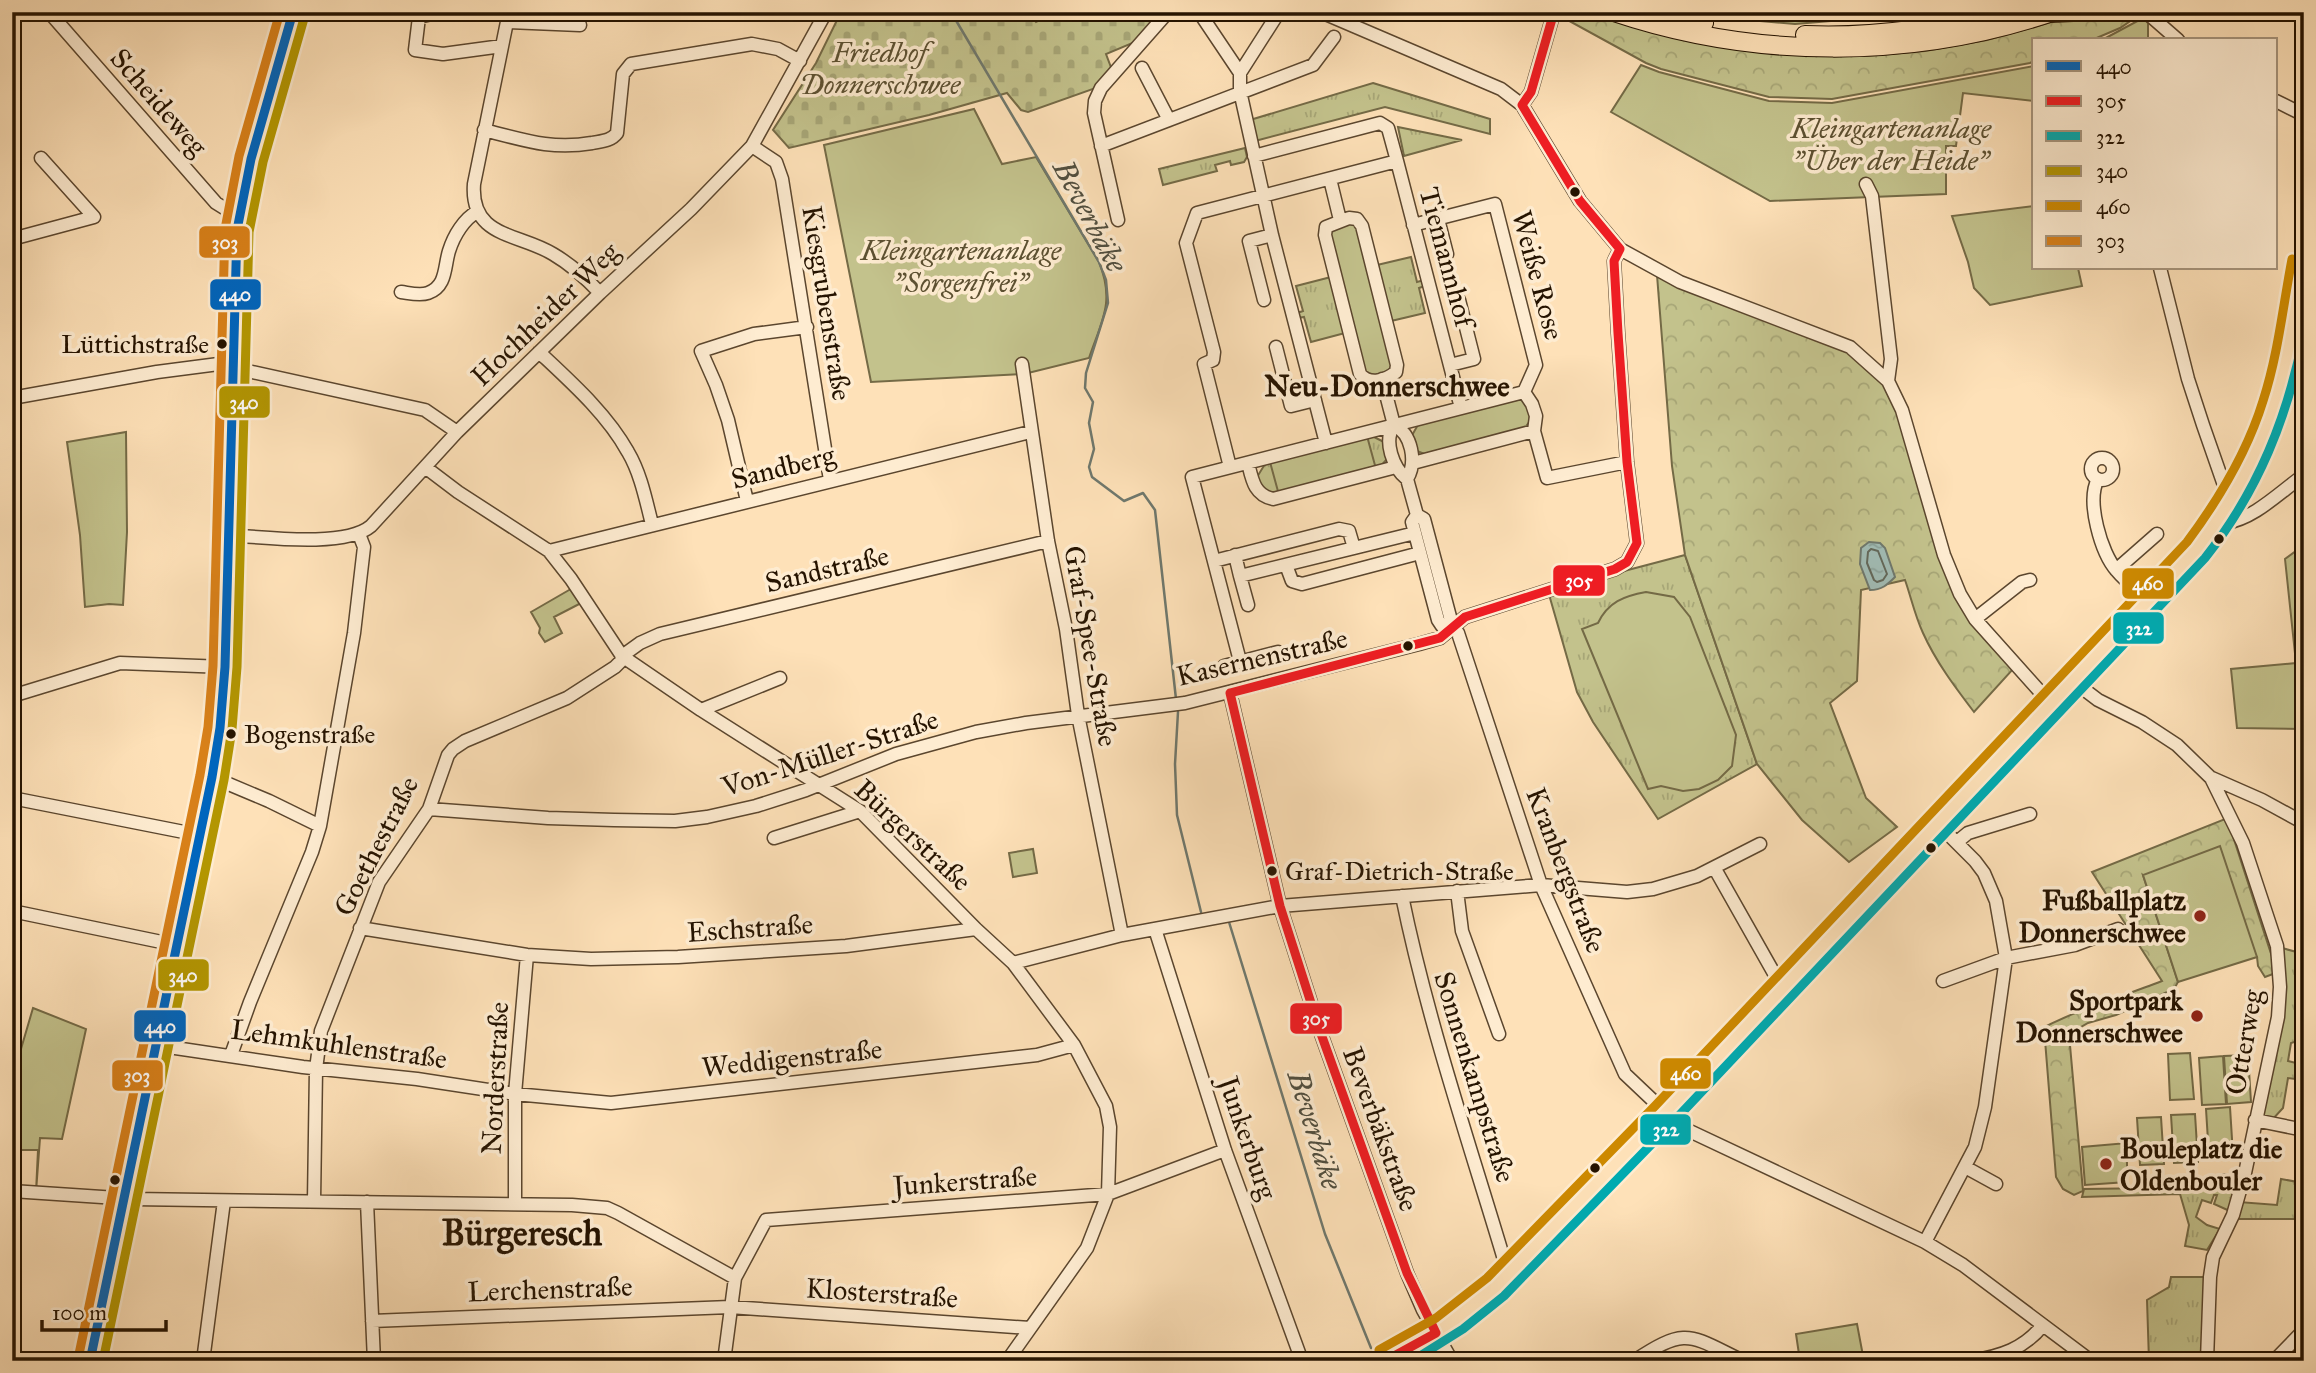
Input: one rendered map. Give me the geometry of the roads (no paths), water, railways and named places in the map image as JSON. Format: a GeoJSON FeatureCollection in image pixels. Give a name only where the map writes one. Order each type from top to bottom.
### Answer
{"type":"FeatureCollection","features":[{"type":"Feature","properties":{"kind":"highway"},"geometry":{"type":"LineString","coordinates":[[1614,12],[1707,36],[1818,48],[1931,41],[2050,13],[2073,12]]}},
{"type":"Feature","properties":{"kind":"highway"},"geometry":{"type":"LineString","coordinates":[[1658,12],[1710,24],[1819,36],[1891,33],[2006,12]]}},
{"type":"Feature","properties":{"kind":"main road"},"geometry":{"type":"LineString","coordinates":[[1385,1361],[1436,1334],[1475,1305],[1515,1267],[1664,1114],[1784,984],[2187,561],[2219,519],[2255,456],[2275,403],[2304,261]]}},
{"type":"Feature","properties":{"kind":"street","name":"Scheideweg"},"geometry":{"type":"LineString","coordinates":[[49,12],[216,203],[224,208],[240,211]]}},
{"type":"Feature","properties":{"kind":"street"},"geometry":{"type":"LineString","coordinates":[[90,1361],[220,728],[225,667],[235,256],[240,211],[251,159],[293,12]]}},
{"type":"Feature","properties":{"kind":"street"},"geometry":{"type":"LineString","coordinates":[[440,12],[419,17],[415,50],[443,54],[502,46]]}},
{"type":"Feature","properties":{"kind":"street","name":"Hochheider Weg"},"geometry":{"type":"LineString","coordinates":[[359,534],[380,517],[457,432],[691,209],[752,146],[826,12]]}},
{"type":"Feature","properties":{"kind":"street"},"geometry":{"type":"LineString","coordinates":[[1118,220],[1094,113],[1098,93],[1168,12]]}},
{"type":"Feature","properties":{"kind":"street"},"geometry":{"type":"LineString","coordinates":[[1199,12],[1240,73],[1241,91],[1272,235],[1326,443]]}},
{"type":"Feature","properties":{"kind":"street"},"geometry":{"type":"LineString","coordinates":[[1240,73],[1279,12]]}},
{"type":"Feature","properties":{"kind":"street"},"geometry":{"type":"LineString","coordinates":[[1321,12],[1501,89],[1522,105],[1580,201],[1620,249],[1680,282],[1850,348],[1888,381],[1902,410],[1944,555],[1960,594],[1975,619],[2051,704]]}},
{"type":"Feature","properties":{"kind":"street"},"geometry":{"type":"LineString","coordinates":[[1522,105],[1531,92],[1554,12]]}},
{"type":"Feature","properties":{"kind":"street"},"geometry":{"type":"LineString","coordinates":[[2146,12],[2175,38]]}},
{"type":"Feature","properties":{"kind":"street"},"geometry":{"type":"LineString","coordinates":[[580,25],[508,17],[484,130],[473,198],[478,211],[490,226],[505,235],[553,253],[580,273],[600,293]]}},
{"type":"Feature","properties":{"kind":"street"},"geometry":{"type":"LineString","coordinates":[[2157,38],[2164,29]]}},
{"type":"Feature","properties":{"kind":"street"},"geometry":{"type":"LineString","coordinates":[[1101,146],[1313,65],[1334,37]]}},
{"type":"Feature","properties":{"kind":"street"},"geometry":{"type":"LineString","coordinates":[[484,130],[553,146],[574,146],[610,140],[617,134],[623,74],[631,64],[752,44],[778,49],[800,61]]}},
{"type":"Feature","properties":{"kind":"street"},"geometry":{"type":"LineString","coordinates":[[1142,68],[1169,120]]}},
{"type":"Feature","properties":{"kind":"street"},"geometry":{"type":"LineString","coordinates":[[2278,102],[2304,115]]}},
{"type":"Feature","properties":{"kind":"street","name":"Tiemannhof"},"geometry":{"type":"LineString","coordinates":[[1254,156],[1380,123],[1388,128],[1461,408]]}},
{"type":"Feature","properties":{"kind":"street","name":"Kiesgrubenstraße"},"geometry":{"type":"LineString","coordinates":[[752,146],[776,162],[779,168],[830,480]]}},
{"type":"Feature","properties":{"kind":"street"},"geometry":{"type":"LineString","coordinates":[[12,239],[94,217],[41,158]]}},
{"type":"Feature","properties":{"kind":"street"},"geometry":{"type":"LineString","coordinates":[[1230,467],[1203,364],[1213,360],[1214,352],[1186,243],[1197,213],[1396,161]]}},
{"type":"Feature","properties":{"kind":"street"},"geometry":{"type":"LineString","coordinates":[[1330,179],[1340,220]]}},
{"type":"Feature","properties":{"kind":"street"},"geometry":{"type":"LineString","coordinates":[[1866,184],[1872,196],[1883,281],[1891,359],[1888,381]]}},
{"type":"Feature","properties":{"kind":"street","name":"Weiße Rose"},"geometry":{"type":"LineString","coordinates":[[1413,225],[1495,204],[1536,365],[1524,392]]}},
{"type":"Feature","properties":{"kind":"street"},"geometry":{"type":"LineString","coordinates":[[401,292],[421,295],[440,285],[453,243],[463,224],[478,211]]}},
{"type":"Feature","properties":{"kind":"street"},"geometry":{"type":"LineString","coordinates":[[1357,219],[1365,239],[1397,365],[1396,372],[1390,377],[1373,382],[1365,380],[1360,374],[1325,235],[1326,227],[1340,220],[1357,219]]}},
{"type":"Feature","properties":{"kind":"street","name":"Tiemannhof"},"geometry":{"type":"LineString","coordinates":[[1438,219],[1447,254]]}},
{"type":"Feature","properties":{"kind":"street"},"geometry":{"type":"LineString","coordinates":[[1264,300],[1249,241],[1272,235]]}},
{"type":"Feature","properties":{"kind":"street","name":"Kasernenstraße"},"geometry":{"type":"LineString","coordinates":[[1078,715],[1185,703],[1440,638],[1465,617],[1615,569],[1627,562],[1637,543],[1627,461],[1614,261],[1620,249]]}},
{"type":"Feature","properties":{"kind":"street"},"geometry":{"type":"LineString","coordinates":[[2161,270],[2188,379],[2203,425],[2225,488],[2234,495]]}},
{"type":"Feature","properties":{"kind":"street","name":"Tiemannhof"},"geometry":{"type":"LineString","coordinates":[[1450,365],[1474,359],[1459,300]]}},
{"type":"Feature","properties":{"kind":"street"},"geometry":{"type":"LineString","coordinates":[[747,500],[728,420],[701,351],[754,334],[807,327]]}},
{"type":"Feature","properties":{"kind":"street"},"geometry":{"type":"LineString","coordinates":[[1276,347],[1291,406],[1315,400]]}},
{"type":"Feature","properties":{"kind":"street"},"geometry":{"type":"LineString","coordinates":[[539,352],[610,424],[629,454],[644,492],[652,524]]}},
{"type":"Feature","properties":{"kind":"street","name":"Graf-Spee-Straße"},"geometry":{"type":"LineString","coordinates":[[1022,364],[1030,432],[1066,629],[1078,715],[1122,935]]}},
{"type":"Feature","properties":{"kind":"street"},"geometry":{"type":"LineString","coordinates":[[12,398],[157,372],[234,365],[425,410],[457,432]]}},
{"type":"Feature","properties":{"kind":"street"},"geometry":{"type":"LineString","coordinates":[[1382,379],[1394,425],[1406,435],[1413,463],[1407,479]]}},
{"type":"Feature","properties":{"kind":"street"},"geometry":{"type":"LineString","coordinates":[[1240,662],[1192,477],[1524,392],[1536,416],[1534,431],[1547,478],[1627,461]]}},
{"type":"Feature","properties":{"kind":"street"},"geometry":{"type":"LineString","coordinates":[[1248,463],[1256,489],[1266,498],[1273,499],[1396,467],[1388,440],[1394,425]]}},
{"type":"Feature","properties":{"kind":"street"},"geometry":{"type":"LineString","coordinates":[[1413,463],[1534,431]]}},
{"type":"Feature","properties":{"kind":"street","name":"Sandberg"},"geometry":{"type":"LineString","coordinates":[[549,551],[1030,432]]}},
{"type":"Feature","properties":{"kind":"street","name":"Bürgerstraße"},"geometry":{"type":"LineString","coordinates":[[425,467],[458,492],[549,551],[622,656],[701,710],[860,811],[1013,963],[1074,1045],[1106,1106],[1110,1127],[1108,1194],[1087,1248],[1007,1361]]}},
{"type":"Feature","properties":{"kind":"street","name":"Kranbergstraße"},"geometry":{"type":"LineString","coordinates":[[1396,467],[1407,479],[1416,515],[1412,522],[1438,620],[1442,626],[1453,628]]}},
{"type":"Feature","properties":{"kind":"street"},"geometry":{"type":"LineString","coordinates":[[2219,519],[2225,523],[2249,515],[2304,475]]}},
{"type":"Feature","properties":{"kind":"street"},"geometry":{"type":"LineString","coordinates":[[2098,479],[2093,487],[2094,510],[2101,544],[2116,570],[2149,601]]}},
{"type":"Feature","properties":{"kind":"street","name":"Kranbergstraße"},"geometry":{"type":"LineString","coordinates":[[1416,515],[1424,519],[1453,628],[1458,633],[1541,886],[1625,1074],[1664,1114],[1681,1127],[1925,1242],[1963,1265],[2091,1361]]}},
{"type":"Feature","properties":{"kind":"street"},"geometry":{"type":"LineString","coordinates":[[1214,561],[1343,528],[1351,534],[1354,548]]}},
{"type":"Feature","properties":{"kind":"street"},"geometry":{"type":"LineString","coordinates":[[1240,576],[1415,533]]}},
{"type":"Feature","properties":{"kind":"street"},"geometry":{"type":"LineString","coordinates":[[228,535],[302,539],[359,534],[364,547],[354,633],[320,826],[231,1055]]}},
{"type":"Feature","properties":{"kind":"street"},"geometry":{"type":"LineString","coordinates":[[2116,570],[2157,534]]}},
{"type":"Feature","properties":{"kind":"street","name":"Sandstraße"},"geometry":{"type":"LineString","coordinates":[[622,656],[640,643],[660,634],[1048,541]]}},
{"type":"Feature","properties":{"kind":"street"},"geometry":{"type":"LineString","coordinates":[[1286,565],[1290,578],[1298,584],[1420,553]]}},
{"type":"Feature","properties":{"kind":"street"},"geometry":{"type":"LineString","coordinates":[[1235,555],[1248,605]]}},
{"type":"Feature","properties":{"kind":"street"},"geometry":{"type":"LineString","coordinates":[[1975,619],[2022,582],[2030,580]]}},
{"type":"Feature","properties":{"kind":"street"},"geometry":{"type":"LineString","coordinates":[[1224,666],[1278,652]]}},
{"type":"Feature","properties":{"kind":"street","name":"Goethestraße"},"geometry":{"type":"LineString","coordinates":[[314,1201],[316,1069],[321,1031],[360,928],[387,867],[429,809],[443,764],[453,748],[567,698],[615,667],[622,656]]}},
{"type":"Feature","properties":{"kind":"street"},"geometry":{"type":"LineString","coordinates":[[12,696],[120,663],[225,667]]}},
{"type":"Feature","properties":{"kind":"street"},"geometry":{"type":"LineString","coordinates":[[701,710],[780,678]]}},
{"type":"Feature","properties":{"kind":"street","name":"Otterweg"},"geometry":{"type":"LineString","coordinates":[[2073,681],[2098,700],[2142,722],[2177,745],[2211,778],[2243,843],[2277,946],[2280,987],[2278,1017],[2233,1215],[2213,1257],[2206,1361]]}},
{"type":"Feature","properties":{"kind":"street","name":"Beverbäkstraße"},"geometry":{"type":"LineString","coordinates":[[1230,693],[1280,906],[1320,1031],[1407,1273],[1452,1361]]}},
{"type":"Feature","properties":{"kind":"street","name":"Von-Müller-Straße"},"geometry":{"type":"LineString","coordinates":[[429,809],[548,818],[675,821],[740,811],[920,746],[997,728],[1078,715]]}},
{"type":"Feature","properties":{"kind":"street"},"geometry":{"type":"LineString","coordinates":[[212,777],[270,801],[320,826]]}},
{"type":"Feature","properties":{"kind":"street"},"geometry":{"type":"LineString","coordinates":[[2211,778],[2262,800],[2304,823]]}},
{"type":"Feature","properties":{"kind":"street"},"geometry":{"type":"LineString","coordinates":[[12,798],[199,835]]}},
{"type":"Feature","properties":{"kind":"street"},"geometry":{"type":"LineString","coordinates":[[774,838],[860,811]]}},
{"type":"Feature","properties":{"kind":"street"},"geometry":{"type":"LineString","coordinates":[[1957,842],[1968,833],[2030,814]]}},
{"type":"Feature","properties":{"kind":"street"},"geometry":{"type":"LineString","coordinates":[[1925,1242],[1975,1147],[1985,1107],[2006,958],[1996,901],[1984,873],[1938,824]]}},
{"type":"Feature","properties":{"kind":"street"},"geometry":{"type":"LineString","coordinates":[[1013,963],[1122,935],[1280,906],[1541,886],[1627,892],[1674,884],[1715,869],[1760,844]]}},
{"type":"Feature","properties":{"kind":"street"},"geometry":{"type":"LineString","coordinates":[[1715,869],[1775,975],[1784,984]]}},
{"type":"Feature","properties":{"kind":"street"},"geometry":{"type":"LineString","coordinates":[[1457,891],[1462,931],[1499,1034]]}},
{"type":"Feature","properties":{"kind":"street","name":"Sonnenkampstraße"},"geometry":{"type":"LineString","coordinates":[[1402,896],[1417,969],[1503,1256],[1515,1267]]}},
{"type":"Feature","properties":{"kind":"street"},"geometry":{"type":"LineString","coordinates":[[12,911],[176,945]]}},
{"type":"Feature","properties":{"kind":"street","name":"Eschstraße"},"geometry":{"type":"LineString","coordinates":[[360,928],[527,955],[591,959],[678,957],[846,946],[976,929]]}},
{"type":"Feature","properties":{"kind":"street","name":"Junkerburg"},"geometry":{"type":"LineString","coordinates":[[1155,929],[1225,1150],[1302,1361]]}},
{"type":"Feature","properties":{"kind":"street"},"geometry":{"type":"LineString","coordinates":[[1943,981],[2006,958],[2075,945],[2118,929]]}},
{"type":"Feature","properties":{"kind":"street","name":"Norderstraße"},"geometry":{"type":"LineString","coordinates":[[515,1204],[515,1094],[527,955]]}},
{"type":"Feature","properties":{"kind":"street","name":"Lehmkuhlenstraße"},"geometry":{"type":"LineString","coordinates":[[155,1045],[515,1094]]}},
{"type":"Feature","properties":{"kind":"street","name":"Weddigenstraße"},"geometry":{"type":"LineString","coordinates":[[515,1094],[611,1103],[1037,1055],[1074,1045]]}},
{"type":"Feature","properties":{"kind":"street","name":"Otterweg"},"geometry":{"type":"LineString","coordinates":[[2255,1119],[2304,1130]]}},
{"type":"Feature","properties":{"kind":"street","name":"Junkerstraße"},"geometry":{"type":"LineString","coordinates":[[735,1278],[766,1220],[1108,1194],[1225,1150]]}},
{"type":"Feature","properties":{"kind":"street"},"geometry":{"type":"LineString","coordinates":[[1965,1167],[1996,1184]]}},
{"type":"Feature","properties":{"kind":"street"},"geometry":{"type":"LineString","coordinates":[[12,1191],[124,1199],[515,1204],[607,1208],[735,1278],[724,1361]]}},
{"type":"Feature","properties":{"kind":"street"},"geometry":{"type":"LineString","coordinates":[[203,1361],[224,1201]]}},
{"type":"Feature","properties":{"kind":"street"},"geometry":{"type":"LineString","coordinates":[[367,1202],[374,1361]]}},
{"type":"Feature","properties":{"kind":"street","name":"Klosterstraße"},"geometry":{"type":"LineString","coordinates":[[730,1307],[1030,1328]]}},
{"type":"Feature","properties":{"kind":"street","name":"Lerchenstraße"},"geometry":{"type":"LineString","coordinates":[[372,1321],[730,1307]]}},
{"type":"Feature","properties":{"kind":"street"},"geometry":{"type":"LineString","coordinates":[[1971,1361],[2017,1349],[2032,1339],[2043,1325]]}},
{"type":"Feature","properties":{"kind":"street"},"geometry":{"type":"LineString","coordinates":[[2274,1361],[2304,1330]]}},
{"type":"Feature","properties":{"kind":"street"},"geometry":{"type":"LineString","coordinates":[[1634,1361],[1662,1342],[1686,1337],[1701,1341],[1743,1361]]}},
{"type":"Feature","properties":{"kind":"water"},"geometry":{"type":"Polygon","coordinates":[[[1869,542],[1880,543],[1885,548],[1895,577],[1874,590],[1870,590],[1860,564],[1861,548],[1869,542]]]}},
{"type":"Feature","properties":{"kind":"waterway","name":"Beverbäke"},"geometry":{"type":"LineString","coordinates":[[951,12],[1099,262],[1106,280],[1108,303],[1086,373],[1085,388],[1093,402],[1089,423],[1094,449],[1089,467],[1092,477],[1124,501],[1143,493],[1155,510],[1176,699]]}},
{"type":"Feature","properties":{"kind":"waterway","name":"Beverbäke"},"geometry":{"type":"LineString","coordinates":[[1178,712],[1175,764],[1177,815],[1201,912]]}},
{"type":"Feature","properties":{"kind":"waterway","name":"Beverbäke"},"geometry":{"type":"LineString","coordinates":[[1229,922],[1325,1234],[1371,1348]]}},
{"type":"Feature","properties":{"kind":"place","name":"Lüttichstraße"},"geometry":{"type":"Point","coordinates":[222,344]}},
{"type":"Feature","properties":{"kind":"place","name":"Bogenstraße"},"geometry":{"type":"Point","coordinates":[231,734]}},
{"type":"Feature","properties":{"kind":"place","name":"Graf-Dietrich-Straße"},"geometry":{"type":"Point","coordinates":[1272,871]}},
{"type":"Feature","properties":{"kind":"place","name":"Fußballplatz Donnerschwee"},"geometry":{"type":"Point","coordinates":[2200,916]}},
{"type":"Feature","properties":{"kind":"place","name":"Sportpark Donnerschwee"},"geometry":{"type":"Point","coordinates":[2197,1016]}},
{"type":"Feature","properties":{"kind":"place","name":"Bouleplatz die Oldenbouler"},"geometry":{"type":"Point","coordinates":[2106,1164]}},
{"type":"Feature","properties":{"kind":"district","name":"Neu-Donnerschwee"},"geometry":{"type":"Point","coordinates":[1387,386]}},
{"type":"Feature","properties":{"kind":"district","name":"Bürgeresch"},"geometry":{"type":"Point","coordinates":[522,1233]}},
{"type":"Feature","properties":{"kind":"park label","name":"Friedhof Donnerschwee"},"geometry":{"type":"Point","coordinates":[880,68]}},
{"type":"Feature","properties":{"kind":"park label","name":"Kleingartenanlage \"Über der Heide\""},"geometry":{"type":"Point","coordinates":[1891,144]}},
{"type":"Feature","properties":{"kind":"park label","name":"Kleingartenanlage \"Sorgenfrei\""},"geometry":{"type":"Point","coordinates":[961,266]}}]}
